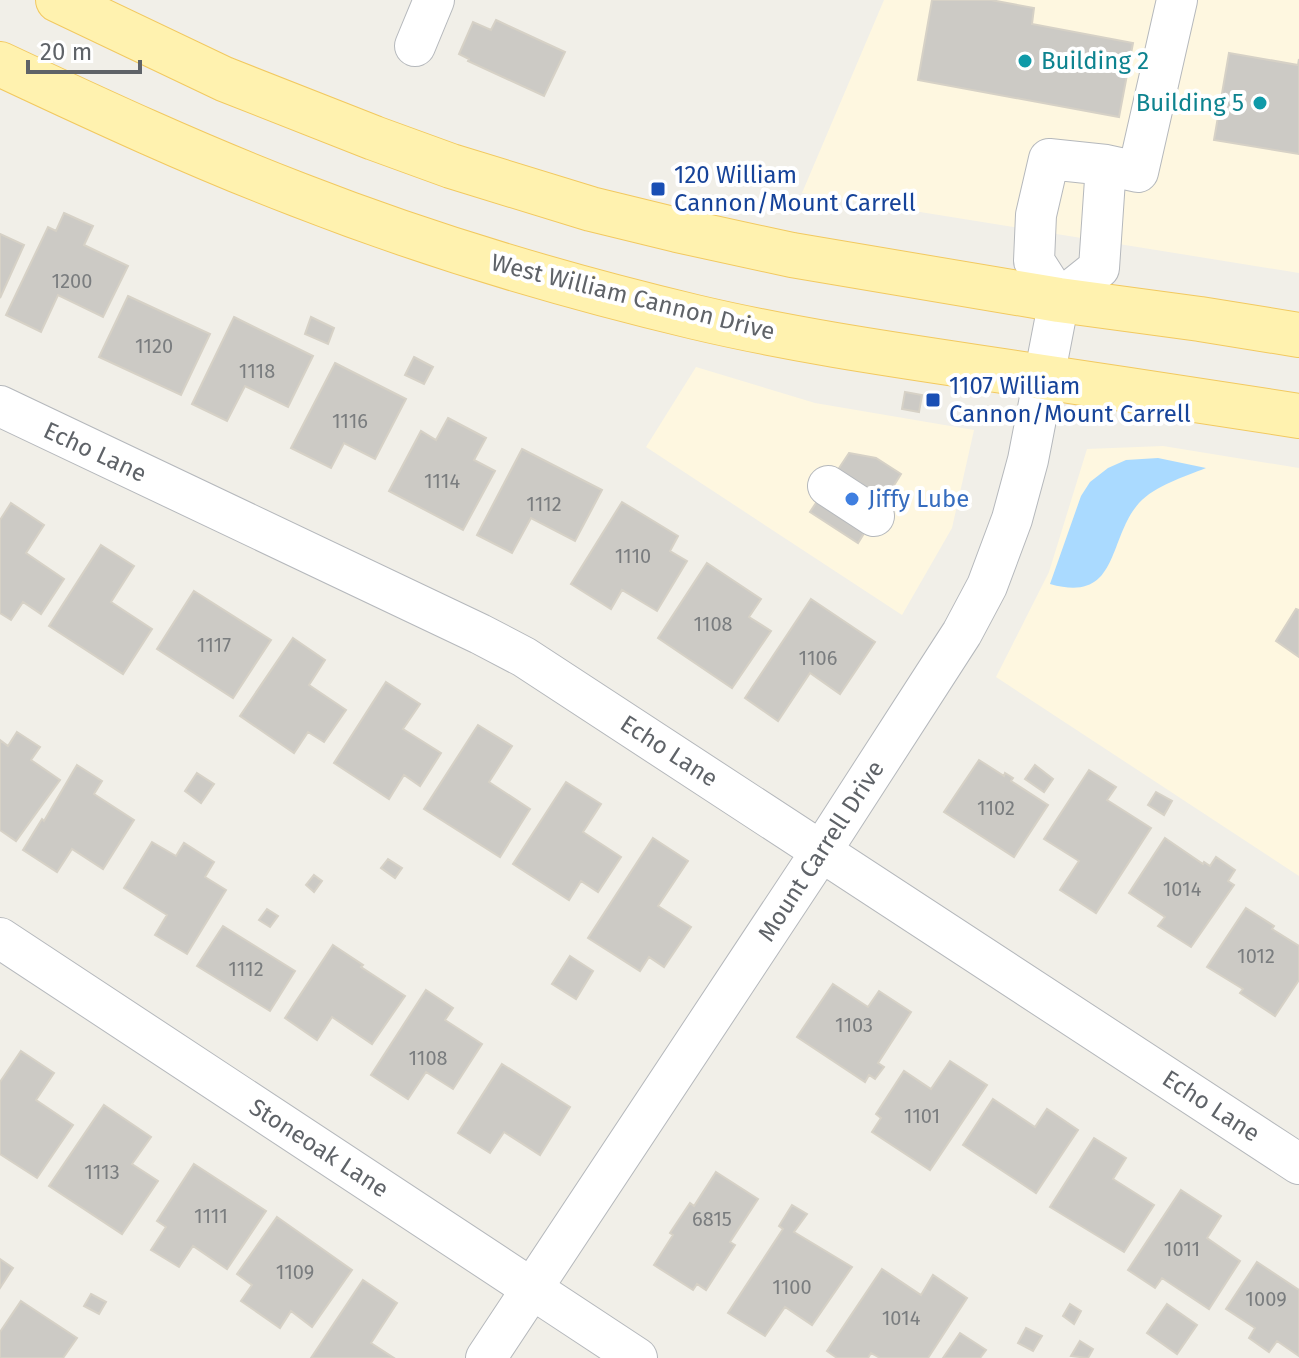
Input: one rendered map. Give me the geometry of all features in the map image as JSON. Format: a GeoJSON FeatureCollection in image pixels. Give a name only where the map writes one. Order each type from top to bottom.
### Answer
{"type":"FeatureCollection","features":[{"type":"Feature","properties":{"kind":"main road"},"geometry":{"type":"LineString","coordinates":[[58,0],[224,79],[451,166],[591,209],[792,255],[1059,300],[1299,335]]}},
{"type":"Feature","properties":{"kind":"main road","name":"West William Cannon Drive"},"geometry":{"type":"LineString","coordinates":[[0,64],[120,121],[300,196],[492,262],[680,313],[862,350],[1299,416]]}},
{"type":"Feature","properties":{"kind":"street"},"geometry":{"type":"LineString","coordinates":[[415,46],[434,0]]}},
{"type":"Feature","properties":{"kind":"street"},"geometry":{"type":"LineString","coordinates":[[1106,165],[1099,268],[1059,300],[1034,261],[1036,215],[1049,159],[1106,165],[1138,172],[1177,0]]}},
{"type":"Feature","properties":{"kind":"street","name":"Mount Carrell Drive"},"geometry":{"type":"LineString","coordinates":[[486,1358],[962,633],[987,586],[1012,519],[1028,460],[1059,300]]}},
{"type":"Feature","properties":{"kind":"street","name":"Echo Lane"},"geometry":{"type":"LineString","coordinates":[[0,406],[524,657],[1299,1164]]}},
{"type":"Feature","properties":{"kind":"street"},"geometry":{"type":"LineString","coordinates":[[828,486],[874,516]]}},
{"type":"Feature","properties":{"kind":"street","name":"Stoneoak Lane"},"geometry":{"type":"LineString","coordinates":[[0,938],[637,1358]]}},
{"type":"Feature","properties":{"kind":"shaded area"},"geometry":{"type":"Polygon","coordinates":[[[884,0],[1299,0],[1299,273],[802,193],[884,0]]]}},
{"type":"Feature","properties":{"kind":"shaded area"},"geometry":{"type":"Polygon","coordinates":[[[696,367],[815,403],[974,430],[952,528],[902,615],[646,447],[696,367]]]}},
{"type":"Feature","properties":{"kind":"shaded area"},"geometry":{"type":"Polygon","coordinates":[[[1163,446],[1299,468],[1299,876],[996,677],[1049,572],[1087,449],[1163,446]]]}},
{"type":"Feature","properties":{"kind":"water"},"geometry":{"type":"Polygon","coordinates":[[[1158,458],[1206,468],[1162,486],[1139,503],[1100,577],[1089,585],[1073,588],[1050,584],[1081,496],[1090,482],[1108,468],[1126,460],[1158,458]]]}},
{"type":"Feature","properties":{"kind":"building","name":"Building 2"},"geometry":{"type":"Polygon","coordinates":[[[932,0],[991,0],[1034,8],[1032,24],[1133,43],[1119,117],[918,80],[932,0]]]}},
{"type":"Feature","properties":{"kind":"building"},"geometry":{"type":"Polygon","coordinates":[[[496,20],[565,52],[544,96],[459,54],[473,22],[491,30],[496,20]]]}},
{"type":"Feature","properties":{"kind":"building","name":"Building 5"},"geometry":{"type":"Polygon","coordinates":[[[1229,53],[1298,65],[1299,59],[1299,154],[1214,140],[1229,53]]]}},
{"type":"Feature","properties":{"kind":"building"},"geometry":{"type":"Polygon","coordinates":[[[64,213],[93,226],[84,245],[128,266],[103,317],[58,295],[41,332],[6,315],[48,227],[56,231],[64,213]]]}},
{"type":"Feature","properties":{"kind":"building"},"geometry":{"type":"Polygon","coordinates":[[[0,234],[24,245],[0,298],[0,234]]]}},
{"type":"Feature","properties":{"kind":"building"},"geometry":{"type":"Polygon","coordinates":[[[128,296],[210,334],[181,395],[99,357],[128,296]]]}},
{"type":"Feature","properties":{"kind":"building"},"geometry":{"type":"Polygon","coordinates":[[[234,317],[313,356],[288,407],[245,386],[227,421],[192,404],[234,317]]]}},
{"type":"Feature","properties":{"kind":"building"},"geometry":{"type":"Polygon","coordinates":[[[311,317],[334,328],[328,344],[305,334],[311,317]]]}},
{"type":"Feature","properties":{"kind":"building"},"geometry":{"type":"Polygon","coordinates":[[[414,357],[433,367],[424,384],[405,375],[414,357]]]}},
{"type":"Feature","properties":{"kind":"building"},"geometry":{"type":"Polygon","coordinates":[[[335,363],[406,399],[375,459],[344,443],[331,468],[291,448],[335,363]]]}},
{"type":"Feature","properties":{"kind":"building"},"geometry":{"type":"Polygon","coordinates":[[[905,392],[922,395],[919,412],[902,409],[905,392]]]}},
{"type":"Feature","properties":{"kind":"building"},"geometry":{"type":"Polygon","coordinates":[[[448,418],[486,438],[474,460],[495,471],[463,530],[389,491],[421,431],[436,440],[448,418]]]}},
{"type":"Feature","properties":{"kind":"building"},"geometry":{"type":"Polygon","coordinates":[[[522,449],[602,490],[575,541],[531,518],[512,553],[477,535],[522,449]]]}},
{"type":"Feature","properties":{"kind":"building","name":"Jiffy Lube"},"geometry":{"type":"Polygon","coordinates":[[[849,453],[876,458],[901,474],[858,543],[810,512],[849,453]]]}},
{"type":"Feature","properties":{"kind":"building"},"geometry":{"type":"Polygon","coordinates":[[[622,502],[678,536],[670,551],[687,561],[657,611],[622,590],[611,609],[571,584],[622,502]]]}},
{"type":"Feature","properties":{"kind":"building"},"geometry":{"type":"Polygon","coordinates":[[[11,503],[44,525],[26,553],[64,579],[41,614],[23,602],[11,620],[0,613],[0,520],[11,503]]]}},
{"type":"Feature","properties":{"kind":"building"},"geometry":{"type":"Polygon","coordinates":[[[101,545],[134,566],[111,602],[152,629],[123,674],[49,626],[101,545]]]}},
{"type":"Feature","properties":{"kind":"building"},"geometry":{"type":"Polygon","coordinates":[[[707,563],[761,599],[749,617],[771,631],[732,688],[658,638],[707,563]]]}},
{"type":"Feature","properties":{"kind":"building"},"geometry":{"type":"Polygon","coordinates":[[[194,591],[271,640],[233,698],[157,649],[194,591]]]}},
{"type":"Feature","properties":{"kind":"building"},"geometry":{"type":"Polygon","coordinates":[[[811,599],[875,642],[840,694],[810,673],[778,721],[745,698],[811,599]]]}},
{"type":"Feature","properties":{"kind":"building"},"geometry":{"type":"Polygon","coordinates":[[[1296,609],[1299,610],[1299,657],[1276,641],[1296,609]]]}},
{"type":"Feature","properties":{"kind":"building"},"geometry":{"type":"Polygon","coordinates":[[[293,638],[325,660],[309,685],[346,710],[324,742],[308,732],[294,753],[240,716],[293,638]]]}},
{"type":"Feature","properties":{"kind":"building"},"geometry":{"type":"Polygon","coordinates":[[[386,682],[420,704],[403,729],[441,753],[420,786],[404,775],[389,799],[334,763],[386,682]]]}},
{"type":"Feature","properties":{"kind":"building"},"geometry":{"type":"Polygon","coordinates":[[[478,725],[512,746],[489,782],[530,809],[500,857],[424,809],[478,725]]]}},
{"type":"Feature","properties":{"kind":"building"},"geometry":{"type":"Polygon","coordinates":[[[17,732],[40,747],[31,760],[60,780],[16,841],[0,830],[0,740],[8,746],[17,732]]]}},
{"type":"Feature","properties":{"kind":"building"},"geometry":{"type":"Polygon","coordinates":[[[979,760],[1004,776],[1005,773],[1013,778],[1011,781],[1048,805],[1014,857],[944,812],[979,760]]]}},
{"type":"Feature","properties":{"kind":"building"},"geometry":{"type":"Polygon","coordinates":[[[77,765],[102,781],[94,794],[134,820],[103,869],[72,849],[57,872],[23,850],[77,765]]]}},
{"type":"Feature","properties":{"kind":"building"},"geometry":{"type":"Polygon","coordinates":[[[1035,765],[1053,779],[1044,792],[1025,779],[1035,765]]]}},
{"type":"Feature","properties":{"kind":"building"},"geometry":{"type":"Polygon","coordinates":[[[1089,770],[1116,787],[1107,800],[1151,828],[1096,913],[1060,890],[1079,861],[1044,839],[1089,770]]]}},
{"type":"Feature","properties":{"kind":"building"},"geometry":{"type":"Polygon","coordinates":[[[197,773],[214,784],[201,803],[185,791],[197,773]]]}},
{"type":"Feature","properties":{"kind":"building"},"geometry":{"type":"Polygon","coordinates":[[[566,782],[601,804],[583,832],[621,857],[598,892],[581,881],[569,900],[513,864],[566,782]]]}},
{"type":"Feature","properties":{"kind":"building"},"geometry":{"type":"Polygon","coordinates":[[[1156,792],[1172,801],[1164,815],[1148,805],[1156,792]]]}},
{"type":"Feature","properties":{"kind":"building"},"geometry":{"type":"Polygon","coordinates":[[[653,838],[688,861],[658,906],[691,927],[664,967],[649,957],[640,971],[588,938],[653,838]]]}},
{"type":"Feature","properties":{"kind":"building"},"geometry":{"type":"Polygon","coordinates":[[[1165,838],[1203,864],[1210,866],[1216,857],[1235,870],[1228,881],[1234,885],[1191,947],[1158,926],[1165,917],[1129,893],[1165,838]]]}},
{"type":"Feature","properties":{"kind":"building"},"geometry":{"type":"Polygon","coordinates":[[[152,842],[176,856],[184,843],[214,862],[205,877],[226,890],[187,954],[155,935],[167,915],[124,888],[152,842]]]}},
{"type":"Feature","properties":{"kind":"building"},"geometry":{"type":"Polygon","coordinates":[[[388,859],[402,868],[395,878],[381,868],[388,859]]]}},
{"type":"Feature","properties":{"kind":"building"},"geometry":{"type":"Polygon","coordinates":[[[314,875],[322,881],[314,892],[306,885],[314,875]]]}},
{"type":"Feature","properties":{"kind":"building"},"geometry":{"type":"Polygon","coordinates":[[[1246,908],[1299,946],[1299,980],[1275,1016],[1240,993],[1243,989],[1207,967],[1246,908]]]}},
{"type":"Feature","properties":{"kind":"building"},"geometry":{"type":"Polygon","coordinates":[[[267,909],[278,916],[270,927],[259,920],[267,909]]]}},
{"type":"Feature","properties":{"kind":"building"},"geometry":{"type":"Polygon","coordinates":[[[223,926],[295,971],[270,1011],[197,966],[223,926]]]}},
{"type":"Feature","properties":{"kind":"building"},"geometry":{"type":"Polygon","coordinates":[[[333,945],[405,996],[372,1044],[332,1017],[317,1040],[285,1018],[333,945]]]}},
{"type":"Feature","properties":{"kind":"building"},"geometry":{"type":"Polygon","coordinates":[[[570,956],[593,971],[576,999],[552,984],[570,956]]]}},
{"type":"Feature","properties":{"kind":"building"},"geometry":{"type":"Polygon","coordinates":[[[833,984],[868,1007],[879,991],[911,1012],[878,1063],[884,1067],[875,1079],[869,1075],[865,1082],[797,1037],[833,984]]]}},
{"type":"Feature","properties":{"kind":"building"},"geometry":{"type":"Polygon","coordinates":[[[426,990],[453,1008],[445,1020],[482,1044],[453,1089],[426,1072],[408,1099],[371,1075],[426,990]]]}},
{"type":"Feature","properties":{"kind":"building"},"geometry":{"type":"Polygon","coordinates":[[[21,1051],[54,1073],[36,1100],[73,1125],[37,1178],[0,1154],[0,1082],[21,1051]]]}},
{"type":"Feature","properties":{"kind":"building"},"geometry":{"type":"Polygon","coordinates":[[[950,1061],[987,1085],[930,1170],[872,1132],[881,1118],[876,1114],[904,1071],[931,1089],[950,1061]]]}},
{"type":"Feature","properties":{"kind":"building"},"geometry":{"type":"Polygon","coordinates":[[[502,1064],[570,1107],[540,1155],[504,1132],[490,1153],[458,1133],[502,1064]]]}},
{"type":"Feature","properties":{"kind":"building"},"geometry":{"type":"Polygon","coordinates":[[[993,1099],[1035,1127],[1047,1109],[1078,1130],[1036,1193],[963,1145],[993,1099]]]}},
{"type":"Feature","properties":{"kind":"building"},"geometry":{"type":"Polygon","coordinates":[[[104,1105],[151,1137],[132,1164],[158,1181],[122,1234],[49,1186],[104,1105]]]}},
{"type":"Feature","properties":{"kind":"building"},"geometry":{"type":"Polygon","coordinates":[[[1094,1138],[1126,1158],[1113,1179],[1154,1205],[1124,1252],[1050,1207],[1094,1138]]]}},
{"type":"Feature","properties":{"kind":"building"},"geometry":{"type":"Polygon","coordinates":[[[194,1164],[266,1211],[227,1269],[193,1246],[179,1267],[151,1250],[166,1227],[157,1221],[194,1164]]]}},
{"type":"Feature","properties":{"kind":"building"},"geometry":{"type":"Polygon","coordinates":[[[716,1172],[758,1199],[730,1242],[735,1245],[706,1290],[697,1284],[693,1290],[654,1265],[690,1203],[694,1206],[716,1172]]]}},
{"type":"Feature","properties":{"kind":"building"},"geometry":{"type":"Polygon","coordinates":[[[1181,1190],[1221,1216],[1207,1238],[1240,1261],[1209,1309],[1162,1278],[1155,1288],[1128,1270],[1181,1190]]]}},
{"type":"Feature","properties":{"kind":"building"},"geometry":{"type":"Polygon","coordinates":[[[792,1205],[807,1214],[794,1232],[852,1267],[812,1325],[785,1307],[765,1336],[728,1313],[783,1229],[779,1226],[792,1205]]]}},
{"type":"Feature","properties":{"kind":"building"},"geometry":{"type":"Polygon","coordinates":[[[277,1217],[352,1270],[312,1327],[291,1311],[280,1328],[241,1301],[252,1285],[237,1274],[277,1217]]]}},
{"type":"Feature","properties":{"kind":"building"},"geometry":{"type":"Polygon","coordinates":[[[0,1259],[13,1268],[0,1288],[0,1259]]]}},
{"type":"Feature","properties":{"kind":"building"},"geometry":{"type":"Polygon","coordinates":[[[1257,1262],[1299,1290],[1299,1356],[1277,1341],[1269,1352],[1249,1338],[1255,1328],[1226,1309],[1257,1262]]]}},
{"type":"Feature","properties":{"kind":"building"},"geometry":{"type":"Polygon","coordinates":[[[882,1269],[921,1295],[933,1275],[967,1298],[928,1358],[880,1358],[871,1353],[868,1358],[837,1358],[827,1351],[882,1269]]]}},
{"type":"Feature","properties":{"kind":"building"},"geometry":{"type":"Polygon","coordinates":[[[363,1280],[397,1303],[371,1343],[394,1358],[311,1358],[363,1280]]]}},
{"type":"Feature","properties":{"kind":"building"},"geometry":{"type":"Polygon","coordinates":[[[91,1294],[106,1302],[99,1314],[84,1306],[91,1294]]]}},
{"type":"Feature","properties":{"kind":"building"},"geometry":{"type":"Polygon","coordinates":[[[21,1301],[77,1338],[63,1358],[0,1358],[0,1332],[21,1301]]]}},
{"type":"Feature","properties":{"kind":"building"},"geometry":{"type":"Polygon","coordinates":[[[1070,1304],[1081,1311],[1074,1324],[1063,1316],[1070,1304]]]}},
{"type":"Feature","properties":{"kind":"building"},"geometry":{"type":"Polygon","coordinates":[[[1167,1304],[1197,1325],[1177,1354],[1147,1333],[1167,1304]]]}},
{"type":"Feature","properties":{"kind":"building"},"geometry":{"type":"Polygon","coordinates":[[[1026,1328],[1042,1336],[1033,1351],[1018,1343],[1026,1328]]]}},
{"type":"Feature","properties":{"kind":"building"},"geometry":{"type":"Polygon","coordinates":[[[960,1333],[986,1350],[980,1358],[943,1358],[960,1333]]]}},
{"type":"Feature","properties":{"kind":"building"},"geometry":{"type":"Polygon","coordinates":[[[1080,1341],[1093,1349],[1088,1358],[1071,1356],[1080,1341]]]}},
{"type":"Feature","properties":{"kind":"place","name":"Building 2"},"geometry":{"type":"Point","coordinates":[1025,61]}},
{"type":"Feature","properties":{"kind":"place","name":"Building 5"},"geometry":{"type":"Point","coordinates":[1260,103]}},
{"type":"Feature","properties":{"kind":"place","name":"120 William Cannon/Mount Carrell"},"geometry":{"type":"Point","coordinates":[658,189]}},
{"type":"Feature","properties":{"kind":"place","name":"1107 William Cannon/Mount Carrell"},"geometry":{"type":"Point","coordinates":[933,400]}},
{"type":"Feature","properties":{"kind":"place","name":"Jiffy Lube"},"geometry":{"type":"Point","coordinates":[852,499]}}]}
